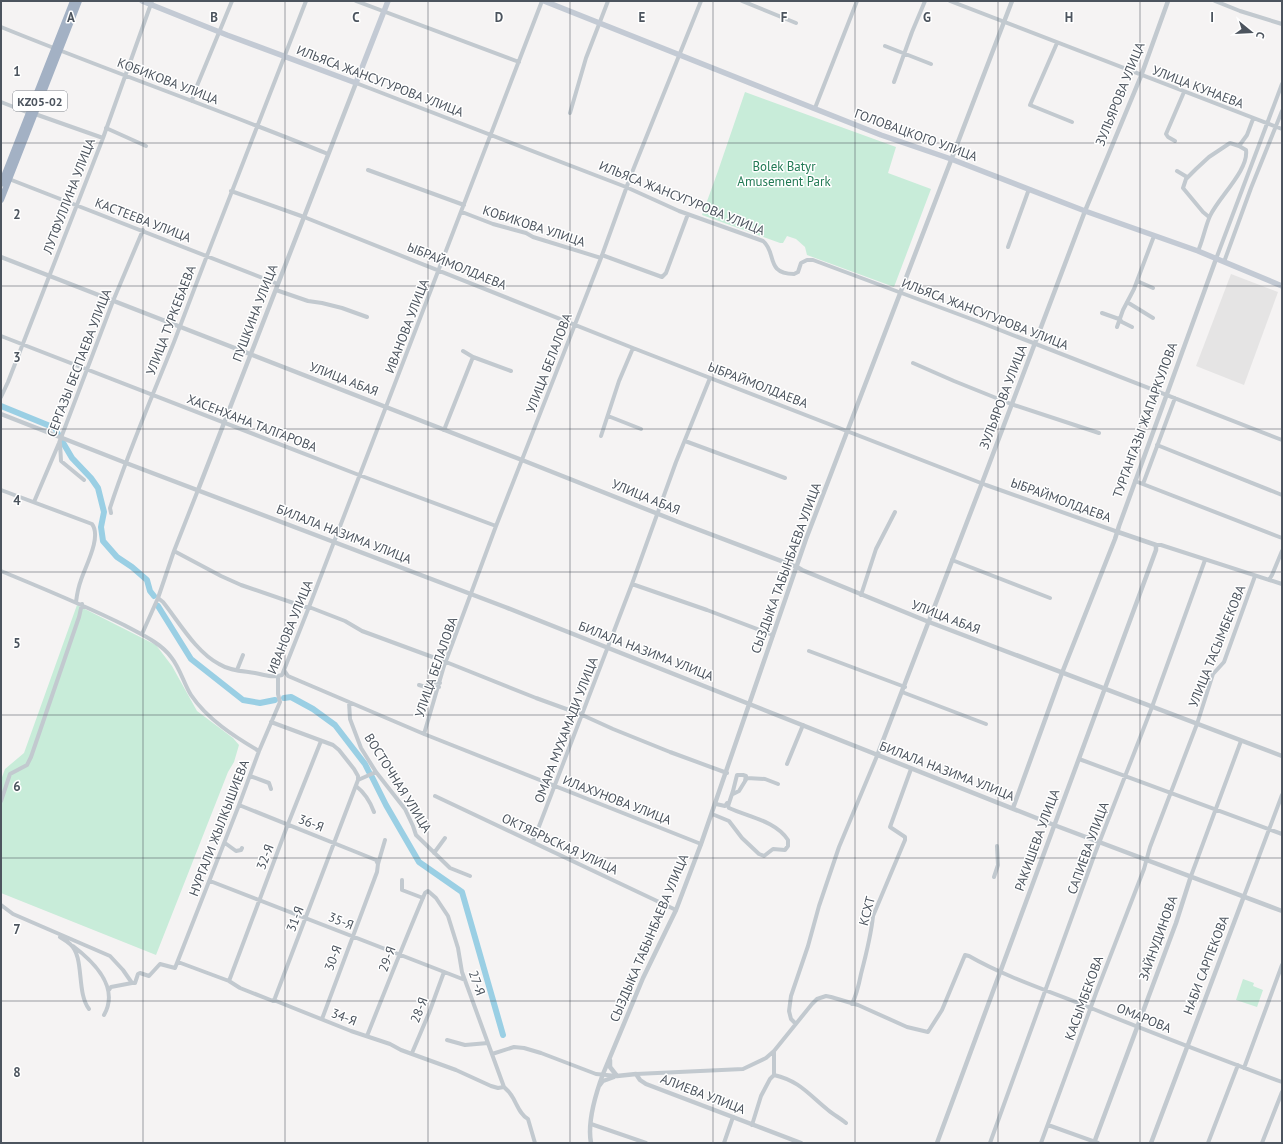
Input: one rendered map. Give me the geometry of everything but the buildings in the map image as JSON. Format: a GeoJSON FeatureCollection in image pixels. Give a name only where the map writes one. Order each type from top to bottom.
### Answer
{"type":"FeatureCollection","features":[{"type":"Feature","properties":{"kind":"highway"},"geometry":{"type":"LineString","coordinates":[[57,50],[72,1]]}},
{"type":"Feature","properties":{"kind":"highway"},"geometry":{"type":"LineString","coordinates":[[1,184],[79,1]]}},
{"type":"Feature","properties":{"kind":"highway"},"geometry":{"type":"LineString","coordinates":[[1,200],[5,177]]}},
{"type":"Feature","properties":{"kind":"main road","name":"ИЛЬЯСА ЖАНСУГУРОВА УЛИЦА"},"geometry":{"type":"LineString","coordinates":[[142,1],[151,3],[220,32],[356,84]]}},
{"type":"Feature","properties":{"kind":"main road","name":"ПУШКИНА УЛИЦА"},"geometry":{"type":"LineString","coordinates":[[356,84],[388,1]]}},
{"type":"Feature","properties":{"kind":"main road","name":"ГОЛОВАЦКОГО УЛИЦА"},"geometry":{"type":"LineString","coordinates":[[543,1],[881,134],[951,159],[1085,211],[1198,251],[1282,286]]}},
{"type":"Feature","properties":{"kind":"street"},"geometry":{"type":"LineString","coordinates":[[192,101],[232,1]]}},
{"type":"Feature","properties":{"kind":"street","name":"УЛИЦА ТУРКЕБАЕВА"},"geometry":{"type":"LineString","coordinates":[[111,512],[110,508],[115,490],[153,395],[256,125],[306,1]]}},
{"type":"Feature","properties":{"kind":"street"},"geometry":{"type":"LineString","coordinates":[[356,1],[519,62]]}},
{"type":"Feature","properties":{"kind":"street","name":"ИВАНОВА УЛИЦА"},"geometry":{"type":"LineString","coordinates":[[280,702],[278,694],[278,676],[282,675],[309,607],[543,1]]}},
{"type":"Feature","properties":{"kind":"street"},"geometry":{"type":"LineString","coordinates":[[570,113],[580,76],[608,1]]}},
{"type":"Feature","properties":{"kind":"street","name":"УЛИЦА БЕЛАЛОВА"},"geometry":{"type":"LineString","coordinates":[[424,734],[446,662],[496,526],[575,325],[626,187],[701,1]]}},
{"type":"Feature","properties":{"kind":"street"},"geometry":{"type":"LineString","coordinates":[[742,1],[796,23]]}},
{"type":"Feature","properties":{"kind":"street"},"geometry":{"type":"LineString","coordinates":[[815,108],[858,1]]}},
{"type":"Feature","properties":{"kind":"street"},"geometry":{"type":"LineString","coordinates":[[894,82],[925,1]]}},
{"type":"Feature","properties":{"kind":"street","name":"УЛИЦА КУНАЕВА"},"geometry":{"type":"LineString","coordinates":[[950,1],[1141,76],[1282,129]]}},
{"type":"Feature","properties":{"kind":"street","name":"СЫЗДЫКА ТАБЫНБАЕВА УЛИЦА"},"geometry":{"type":"LineString","coordinates":[[591,1143],[590,1124],[598,1087],[643,978],[676,910],[702,844],[806,539],[1012,1]]}},
{"type":"Feature","properties":{"kind":"street","name":"ЗУЛЬЯРОВА УЛИЦА"},"geometry":{"type":"LineString","coordinates":[[877,756],[905,687],[1085,211],[1141,76],[1168,1]]}},
{"type":"Feature","properties":{"kind":"street"},"geometry":{"type":"LineString","coordinates":[[1215,1],[1240,11],[1282,24]]}},
{"type":"Feature","properties":{"kind":"street","name":"ЛУТФУЛЛИНА УЛИЦА"},"geometry":{"type":"LineString","coordinates":[[1,397],[103,138],[151,3]]}},
{"type":"Feature","properties":{"kind":"street","name":"КОБИКОВА УЛИЦА"},"geometry":{"type":"LineString","coordinates":[[1,27],[328,154]]}},
{"type":"Feature","properties":{"kind":"street"},"geometry":{"type":"LineString","coordinates":[[1058,43],[1030,105],[1072,122]]}},
{"type":"Feature","properties":{"kind":"street"},"geometry":{"type":"LineString","coordinates":[[885,46],[930,64]]}},
{"type":"Feature","properties":{"kind":"street","name":"ИЛЬЯСА ЖАНСУГУРОВА УЛИЦА"},"geometry":{"type":"LineString","coordinates":[[356,84],[626,187],[688,214],[763,241],[766,243],[773,263],[777,269],[782,272],[794,274],[798,272],[801,263],[807,260],[813,260],[1282,440]]}},
{"type":"Feature","properties":{"kind":"street","name":"ПУШКИНА УЛИЦА"},"geometry":{"type":"LineString","coordinates":[[142,634],[158,598],[174,551],[223,422],[356,84]]}},
{"type":"Feature","properties":{"kind":"street","name":"ТУРГАНГАЗЫ ЖАПАРКУЛОВА"},"geometry":{"type":"LineString","coordinates":[[1013,808],[1062,673],[1118,532],[1135,481],[1216,259],[1282,84]]}},
{"type":"Feature","properties":{"kind":"street"},"geometry":{"type":"LineString","coordinates":[[1175,141],[1166,134],[1184,92]]}},
{"type":"Feature","properties":{"kind":"street"},"geometry":{"type":"LineString","coordinates":[[1,102],[103,138]]}},
{"type":"Feature","properties":{"kind":"street"},"geometry":{"type":"LineString","coordinates":[[1224,262],[1251,188],[1282,111]]}},
{"type":"Feature","properties":{"kind":"street"},"geometry":{"type":"LineString","coordinates":[[1239,146],[1247,135],[1253,119]]}},
{"type":"Feature","properties":{"kind":"street"},"geometry":{"type":"LineString","coordinates":[[106,128],[146,146]]}},
{"type":"Feature","properties":{"kind":"street"},"geometry":{"type":"LineString","coordinates":[[1198,251],[1209,217],[1215,206],[1228,191],[1247,155],[1246,150],[1239,146],[1230,143],[1209,157],[1187,177],[1183,188],[1209,217]]}},
{"type":"Feature","properties":{"kind":"street","name":"КОБИКОВА УЛИЦА"},"geometry":{"type":"LineString","coordinates":[[368,170],[464,205]]}},
{"type":"Feature","properties":{"kind":"street"},"geometry":{"type":"LineString","coordinates":[[1178,171],[1187,177]]}},
{"type":"Feature","properties":{"kind":"street","name":"КАСТЕЕВА УЛИЦА"},"geometry":{"type":"LineString","coordinates":[[5,177],[278,284]]}},
{"type":"Feature","properties":{"kind":"street"},"geometry":{"type":"LineString","coordinates":[[1008,247],[1029,190]]}},
{"type":"Feature","properties":{"kind":"street","name":"ЫБРАЙМОЛДАЕВА"},"geometry":{"type":"LineString","coordinates":[[231,191],[304,217],[633,348],[982,483],[1156,545],[1282,584]]}},
{"type":"Feature","properties":{"kind":"street","name":"КОБИКОВА УЛИЦА"},"geometry":{"type":"LineString","coordinates":[[462,212],[493,224],[526,233],[533,237],[662,277],[666,273],[688,214]]}},
{"type":"Feature","properties":{"kind":"street","name":"СЕРГАЗЫ БЕСПАЕВА УЛИЦА"},"geometry":{"type":"LineString","coordinates":[[34,502],[61,439],[113,302],[143,230]]}},
{"type":"Feature","properties":{"kind":"street"},"geometry":{"type":"LineString","coordinates":[[1117,327],[1119,319],[1137,281],[1154,236]]}},
{"type":"Feature","properties":{"kind":"street","name":"УЛИЦА АБАЯ"},"geometry":{"type":"LineString","coordinates":[[1,257],[113,302],[797,567],[861,595],[929,622],[1282,756]]}},
{"type":"Feature","properties":{"kind":"street"},"geometry":{"type":"LineString","coordinates":[[1137,281],[1153,288]]}},
{"type":"Feature","properties":{"kind":"street"},"geometry":{"type":"LineString","coordinates":[[276,290],[308,301],[322,302],[366,317]]}},
{"type":"Feature","properties":{"kind":"street"},"geometry":{"type":"LineString","coordinates":[[1127,302],[1153,318]]}},
{"type":"Feature","properties":{"kind":"street"},"geometry":{"type":"LineString","coordinates":[[1102,313],[1119,319],[1132,327]]}},
{"type":"Feature","properties":{"kind":"street","name":"ХАСЕНХАНА ТАЛГАРОВА"},"geometry":{"type":"LineString","coordinates":[[1,336],[359,475],[496,526]]}},
{"type":"Feature","properties":{"kind":"street"},"geometry":{"type":"LineString","coordinates":[[601,436],[619,381],[633,348]]}},
{"type":"Feature","properties":{"kind":"street"},"geometry":{"type":"LineString","coordinates":[[463,351],[473,357],[511,371]]}},
{"type":"Feature","properties":{"kind":"street"},"geometry":{"type":"LineString","coordinates":[[444,430],[473,357]]}},
{"type":"Feature","properties":{"kind":"street"},"geometry":{"type":"LineString","coordinates":[[913,363],[954,382],[1011,404],[1099,433]]}},
{"type":"Feature","properties":{"kind":"street","name":"ОМАРА МУХАМАДИ УЛИЦА"},"geometry":{"type":"LineString","coordinates":[[533,842],[710,378]]}},
{"type":"Feature","properties":{"kind":"street"},"geometry":{"type":"LineString","coordinates":[[1143,484],[1174,398]]}},
{"type":"Feature","properties":{"kind":"street","name":"БИЛАЛА НАЗИМА УЛИЦА"},"geometry":{"type":"LineString","coordinates":[[1,414],[61,439],[472,594],[803,725],[877,756],[1147,861],[1191,876],[1282,911]]}},
{"type":"Feature","properties":{"kind":"street"},"geometry":{"type":"LineString","coordinates":[[608,416],[641,429]]}},
{"type":"Feature","properties":{"kind":"street"},"geometry":{"type":"LineString","coordinates":[[61,439],[61,461],[84,480]]}},
{"type":"Feature","properties":{"kind":"street"},"geometry":{"type":"LineString","coordinates":[[685,442],[785,478]]}},
{"type":"Feature","properties":{"kind":"street"},"geometry":{"type":"LineString","coordinates":[[1157,445],[1282,495]]}},
{"type":"Feature","properties":{"kind":"street"},"geometry":{"type":"LineString","coordinates":[[1135,481],[1282,538]]}},
{"type":"Feature","properties":{"kind":"street"},"geometry":{"type":"LineString","coordinates":[[1,490],[92,524],[96,531],[95,540],[78,589],[76,602]]}},
{"type":"Feature","properties":{"kind":"street"},"geometry":{"type":"LineString","coordinates":[[861,595],[876,549],[895,512]]}},
{"type":"Feature","properties":{"kind":"street","name":"РАКИШЕВА УЛИЦА"},"geometry":{"type":"LineString","coordinates":[[937,1143],[1105,690],[1156,550],[1156,545]]}},
{"type":"Feature","properties":{"kind":"street"},"geometry":{"type":"LineString","coordinates":[[174,551],[241,585],[305,607],[309,607],[345,621],[362,631],[446,662],[670,752],[727,773]]}},
{"type":"Feature","properties":{"kind":"street"},"geometry":{"type":"LineString","coordinates":[[1269,580],[1282,551]]}},
{"type":"Feature","properties":{"kind":"street"},"geometry":{"type":"LineString","coordinates":[[952,560],[1050,598]]}},
{"type":"Feature","properties":{"kind":"street","name":"САПИЕВА УЛИЦА"},"geometry":{"type":"LineString","coordinates":[[990,1143],[1100,842],[1152,707],[1204,560]]}},
{"type":"Feature","properties":{"kind":"street"},"geometry":{"type":"LineString","coordinates":[[1,571],[82,604],[153,641],[172,657],[191,695],[204,712],[244,742],[259,751]]}},
{"type":"Feature","properties":{"kind":"street","name":"УЛИЦА ТАСЫМБЕКОВА"},"geometry":{"type":"LineString","coordinates":[[1171,793],[1214,674],[1224,662],[1255,576]]}},
{"type":"Feature","properties":{"kind":"street"},"geometry":{"type":"LineString","coordinates":[[632,584],[773,635]]}},
{"type":"Feature","properties":{"kind":"street"},"geometry":{"type":"LineString","coordinates":[[158,598],[163,602],[192,640],[206,655],[219,664],[237,670],[274,677],[278,676]]}},
{"type":"Feature","properties":{"kind":"street"},"geometry":{"type":"LineString","coordinates":[[1,801],[10,774],[27,765],[31,757],[79,617],[82,604]]}},
{"type":"Feature","properties":{"kind":"street"},"geometry":{"type":"LineString","coordinates":[[809,651],[905,687]]}},
{"type":"Feature","properties":{"kind":"street"},"geometry":{"type":"LineString","coordinates":[[237,670],[243,655]]}},
{"type":"Feature","properties":{"kind":"street","name":"ИЛАХУНОВА УЛИЦА"},"geometry":{"type":"LineString","coordinates":[[284,670],[288,676],[424,734],[702,844]]}},
{"type":"Feature","properties":{"kind":"street"},"geometry":{"type":"LineString","coordinates":[[419,685],[426,687],[430,682],[439,685]]}},
{"type":"Feature","properties":{"kind":"street"},"geometry":{"type":"LineString","coordinates":[[902,692],[986,724]]}},
{"type":"Feature","properties":{"kind":"street","name":"НУРГАЛИ ЖЫЛКЫШИЕВА"},"geometry":{"type":"LineString","coordinates":[[178,962],[225,843],[259,751],[280,702]]}},
{"type":"Feature","properties":{"kind":"street","name":"ВОСТОЧНАЯ УЛИЦА"},"geometry":{"type":"LineString","coordinates":[[349,702],[350,719],[361,748],[376,772],[405,809],[416,835],[450,868],[470,876]]}},
{"type":"Feature","properties":{"kind":"street"},"geometry":{"type":"LineString","coordinates":[[271,722],[333,745],[339,750],[358,776],[358,780],[376,772]]}},
{"type":"Feature","properties":{"kind":"street"},"geometry":{"type":"LineString","coordinates":[[787,764],[803,725]]}},
{"type":"Feature","properties":{"kind":"street","name":"32-Я"},"geometry":{"type":"LineString","coordinates":[[228,982],[321,741]]}},
{"type":"Feature","properties":{"kind":"street","name":"ЗАЙНУДИНОВА"},"geometry":{"type":"LineString","coordinates":[[1095,1142],[1176,923],[1191,876],[1242,741]]}},
{"type":"Feature","properties":{"kind":"street"},"geometry":{"type":"LineString","coordinates":[[795,1024],[791,1019],[789,1011],[791,996],[839,848],[877,756]]}},
{"type":"Feature","properties":{"kind":"street"},"geometry":{"type":"LineString","coordinates":[[1079,759],[1282,834]]}},
{"type":"Feature","properties":{"kind":"street","name":"КСХТ"},"geometry":{"type":"LineString","coordinates":[[852,1004],[872,929],[873,916],[905,840],[904,835],[890,827],[911,769]]}},
{"type":"Feature","properties":{"kind":"street"},"geometry":{"type":"LineString","coordinates":[[712,814],[729,821],[737,833],[759,854],[764,856],[773,849],[785,850],[788,846],[788,840],[779,830],[760,820],[729,808],[728,806],[737,775],[743,774],[746,776],[745,781]]}},
{"type":"Feature","properties":{"kind":"street"},"geometry":{"type":"LineString","coordinates":[[250,776],[269,783],[271,789]]}},
{"type":"Feature","properties":{"kind":"street"},"geometry":{"type":"LineString","coordinates":[[716,804],[725,806],[731,795],[739,791],[747,778],[757,778],[778,784]]}},
{"type":"Feature","properties":{"kind":"street","name":"31-Я"},"geometry":{"type":"LineString","coordinates":[[273,1001],[358,780]]}},
{"type":"Feature","properties":{"kind":"street"},"geometry":{"type":"LineString","coordinates":[[356,786],[369,799],[374,812]]}},
{"type":"Feature","properties":{"kind":"street","name":"КАСЫМБЕКОВА"},"geometry":{"type":"LineString","coordinates":[[1041,1143],[1171,793]]}},
{"type":"Feature","properties":{"kind":"street","name":"НАБИ САРПЕКОВА"},"geometry":{"type":"LineString","coordinates":[[1151,1143],[1282,795]]}},
{"type":"Feature","properties":{"kind":"street","name":"ОКТЯБРЬСКАЯ УЛИЦА"},"geometry":{"type":"LineString","coordinates":[[435,796],[676,910]]}},
{"type":"Feature","properties":{"kind":"street","name":"36-Я"},"geometry":{"type":"LineString","coordinates":[[239,805],[378,860]]}},
{"type":"Feature","properties":{"kind":"street"},"geometry":{"type":"LineString","coordinates":[[434,853],[445,838]]}},
{"type":"Feature","properties":{"kind":"street","name":"30-Я"},"geometry":{"type":"LineString","coordinates":[[322,1019],[377,872],[378,860],[385,840]]}},
{"type":"Feature","properties":{"kind":"street"},"geometry":{"type":"LineString","coordinates":[[225,843],[236,851],[241,850],[242,848]]}},
{"type":"Feature","properties":{"kind":"street"},"geometry":{"type":"LineString","coordinates":[[994,877],[998,865],[997,846]]}},
{"type":"Feature","properties":{"kind":"street"},"geometry":{"type":"LineString","coordinates":[[402,880],[402,890],[423,898]]}},
{"type":"Feature","properties":{"kind":"street","name":"35-Я"},"geometry":{"type":"LineString","coordinates":[[210,881],[465,980]]}},
{"type":"Feature","properties":{"kind":"street","name":"29-Я"},"geometry":{"type":"LineString","coordinates":[[367,1036],[425,893],[428,891]]}},
{"type":"Feature","properties":{"kind":"street","name":"27-Я"},"geometry":{"type":"LineString","coordinates":[[428,891],[436,898],[448,916],[458,948],[462,972],[503,1087]]}},
{"type":"Feature","properties":{"kind":"street"},"geometry":{"type":"LineString","coordinates":[[1,905],[13,914],[110,956],[123,970],[132,983]]}},
{"type":"Feature","properties":{"kind":"street"},"geometry":{"type":"LineString","coordinates":[[49,930],[71,944],[103,975],[108,986],[108,1004],[104,1015]]}},
{"type":"Feature","properties":{"kind":"street"},"geometry":{"type":"LineString","coordinates":[[71,944],[78,959],[83,998],[89,1009]]}},
{"type":"Feature","properties":{"kind":"street","name":"ОМАРОВА"},"geometry":{"type":"LineString","coordinates":[[852,1004],[895,1023],[928,1032],[942,1010],[965,955],[1000,972],[1046,991],[1282,1082]]}},
{"type":"Feature","properties":{"kind":"street"},"geometry":{"type":"LineString","coordinates":[[108,990],[111,986],[135,983],[138,974],[140,973],[149,976],[160,964],[175,968],[178,962]]}},
{"type":"Feature","properties":{"kind":"street","name":"34-Я"},"geometry":{"type":"LineString","coordinates":[[178,962],[273,1001],[450,1067],[491,1086],[503,1087]]}},
{"type":"Feature","properties":{"kind":"street"},"geometry":{"type":"LineString","coordinates":[[1244,1068],[1282,965]]}},
{"type":"Feature","properties":{"kind":"street","name":"28-Я"},"geometry":{"type":"LineString","coordinates":[[412,1054],[444,972]]}},
{"type":"Feature","properties":{"kind":"street"},"geometry":{"type":"LineString","coordinates":[[276,996],[276,999],[279,1002]]}},
{"type":"Feature","properties":{"kind":"street"},"geometry":{"type":"LineString","coordinates":[[598,1087],[603,1081],[617,1076],[743,1069],[766,1058],[774,1051],[817,999],[826,996],[852,1004]]}},
{"type":"Feature","properties":{"kind":"street"},"geometry":{"type":"LineString","coordinates":[[447,1040],[465,1045],[488,1043]]}},
{"type":"Feature","properties":{"kind":"street"},"geometry":{"type":"LineString","coordinates":[[492,1054],[514,1047],[524,1048],[596,1074],[617,1076]]}},
{"type":"Feature","properties":{"kind":"street"},"geometry":{"type":"LineString","coordinates":[[752,1125],[761,1096],[774,1074],[774,1051]]}},
{"type":"Feature","properties":{"kind":"street"},"geometry":{"type":"LineString","coordinates":[[610,1059],[610,1067],[617,1076]]}},
{"type":"Feature","properties":{"kind":"street"},"geometry":{"type":"LineString","coordinates":[[1208,1143],[1238,1065]]}},
{"type":"Feature","properties":{"kind":"street","name":"АЛИЕВА УЛИЦА"},"geometry":{"type":"LineString","coordinates":[[636,1074],[640,1080],[646,1084],[801,1143]]}},
{"type":"Feature","properties":{"kind":"street"},"geometry":{"type":"LineString","coordinates":[[774,1074],[790,1080],[801,1087],[846,1123]]}},
{"type":"Feature","properties":{"kind":"street"},"geometry":{"type":"LineString","coordinates":[[503,1087],[515,1100],[524,1117],[528,1119],[535,1143]]}},
{"type":"Feature","properties":{"kind":"street"},"geometry":{"type":"LineString","coordinates":[[1262,1143],[1282,1092]]}},
{"type":"Feature","properties":{"kind":"street"},"geometry":{"type":"LineString","coordinates":[[724,1143],[733,1117]]}},
{"type":"Feature","properties":{"kind":"street"},"geometry":{"type":"LineString","coordinates":[[590,1124],[646,1143]]}},
{"type":"Feature","properties":{"kind":"street"},"geometry":{"type":"LineString","coordinates":[[1048,1125],[1095,1142]]}},
{"type":"Feature","properties":{"kind":"shaded area"},"geometry":{"type":"Polygon","coordinates":[[[1231,274],[1278,292],[1244,385],[1196,366],[1231,274]]]}},
{"type":"Feature","properties":{"kind":"green space","name":"Bolek Batyr Amusement Park"},"geometry":{"type":"Polygon","coordinates":[[[745,92],[896,147],[888,173],[931,189],[894,287],[807,255],[805,247],[796,239],[787,236],[783,243],[780,243],[702,215],[745,92]]]}},
{"type":"Feature","properties":{"kind":"green space"},"geometry":{"type":"Polygon","coordinates":[[[77,605],[156,645],[172,666],[197,711],[233,738],[239,745],[234,762],[228,772],[156,955],[1,893],[1,780],[5,769],[24,753],[77,605]]]}},
{"type":"Feature","properties":{"kind":"green space"},"geometry":{"type":"Polygon","coordinates":[[[1243,979],[1254,983],[1253,986],[1263,990],[1257,1007],[1236,1000],[1243,979]]]}},
{"type":"Feature","properties":{"kind":"waterway"},"geometry":{"type":"LineString","coordinates":[[1,406],[55,428],[58,434]]}},
{"type":"Feature","properties":{"kind":"waterway"},"geometry":{"type":"LineString","coordinates":[[62,441],[72,458],[91,478],[98,488],[104,512],[101,527],[103,541],[117,557],[147,580],[150,591],[154,596]]}},
{"type":"Feature","properties":{"kind":"waterway"},"geometry":{"type":"LineString","coordinates":[[158,606],[191,659],[243,700],[260,703],[275,700]]}},
{"type":"Feature","properties":{"kind":"waterway"},"geometry":{"type":"LineString","coordinates":[[284,698],[291,697],[313,709],[335,725],[365,764],[369,772]]}},
{"type":"Feature","properties":{"kind":"waterway"},"geometry":{"type":"LineString","coordinates":[[372,777],[386,805],[419,862],[462,892],[503,1035]]}}]}
